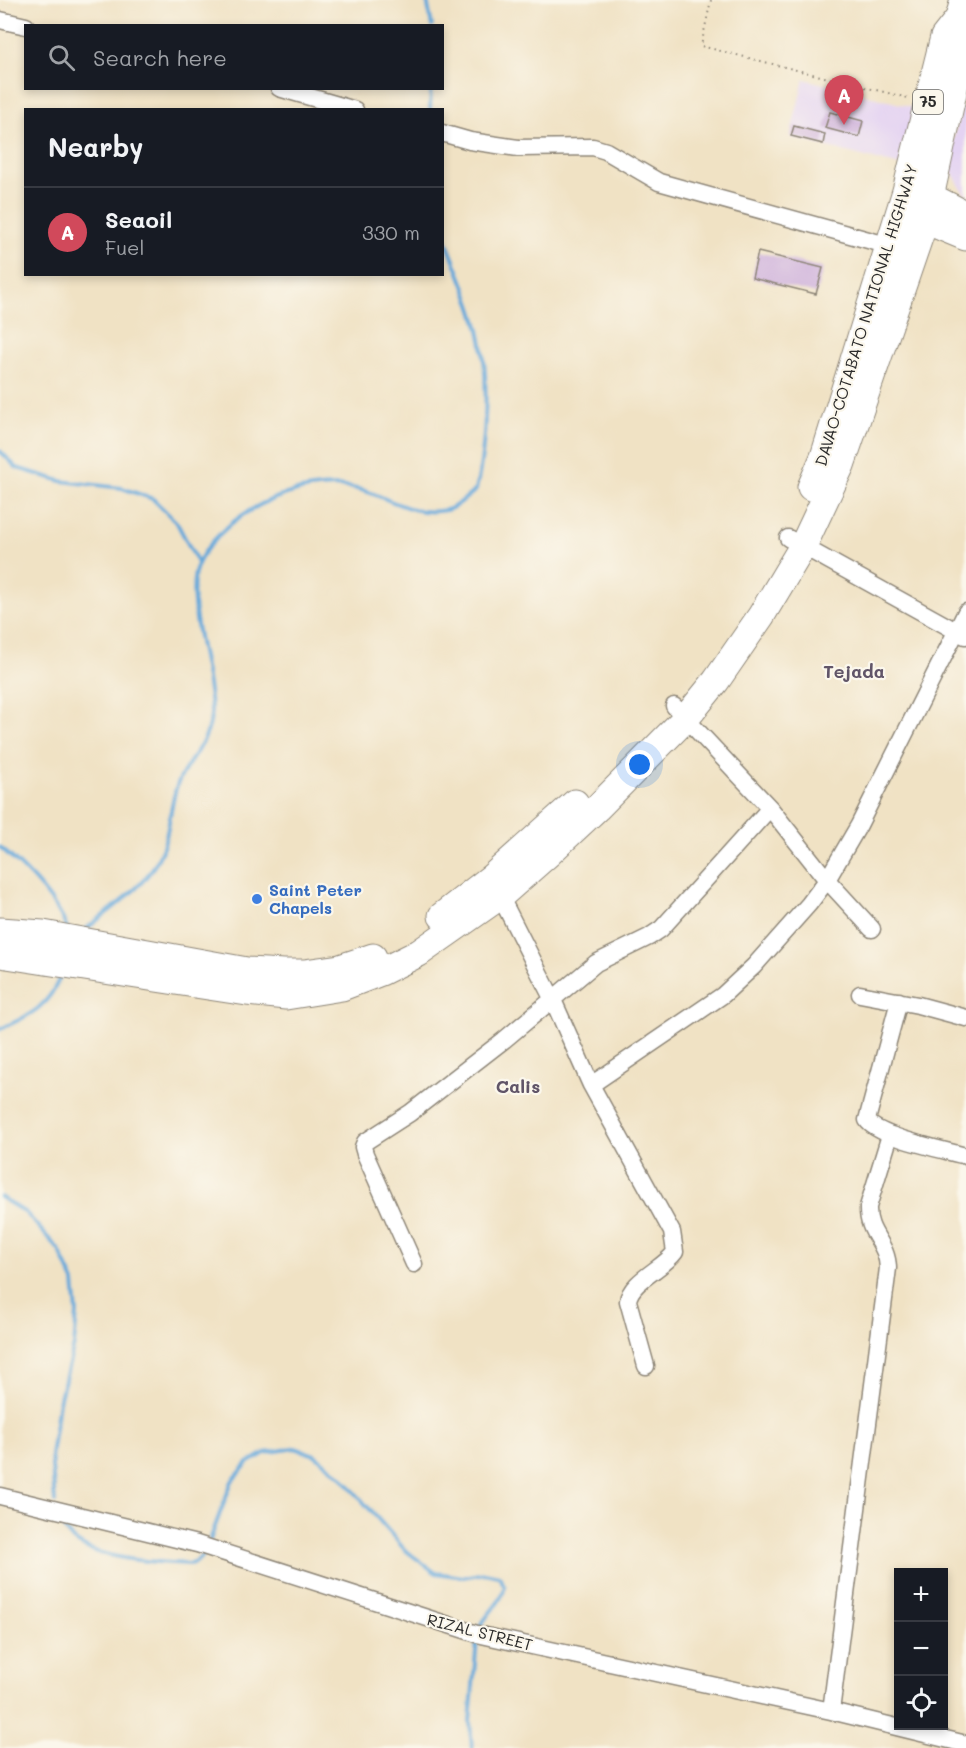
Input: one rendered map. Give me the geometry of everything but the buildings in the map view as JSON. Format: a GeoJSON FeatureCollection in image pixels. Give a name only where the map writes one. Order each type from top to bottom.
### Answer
{"type":"FeatureCollection","features":[{"type":"Feature","properties":{"kind":"highway","name":"DAVAO-COTABATO NATIONAL HIGHWAY"},"geometry":{"type":"LineString","coordinates":[[796,542],[890,246],[915,205],[928,103],[959,28]]}},
{"type":"Feature","properties":{"kind":"highway","name":"DAVAO-COTABATO NATIONAL HIGHWAY"},"geometry":{"type":"LineString","coordinates":[[0,931],[40,946],[113,958],[304,974],[340,968],[375,956],[412,937],[495,887],[584,795],[680,712],[730,635],[796,542],[841,465],[915,205],[959,28]]}},
{"type":"Feature","properties":{"kind":"highway"},"geometry":{"type":"LineString","coordinates":[[915,205],[966,215]]}},
{"type":"Feature","properties":{"kind":"highway"},"geometry":{"type":"LineString","coordinates":[[915,205],[966,237]]}},
{"type":"Feature","properties":{"kind":"highway","name":"DAVAO-COTABATO NATIONAL HIGHWAY"},"geometry":{"type":"LineString","coordinates":[[0,954],[40,946]]}},
{"type":"Feature","properties":{"kind":"street"},"geometry":{"type":"LineString","coordinates":[[0,20],[24,26]]}},
{"type":"Feature","properties":{"kind":"street"},"geometry":{"type":"LineString","coordinates":[[286,90],[348,108]]}},
{"type":"Feature","properties":{"kind":"street"},"geometry":{"type":"LineString","coordinates":[[444,134],[518,148],[593,147],[606,151],[659,182],[890,246]]}},
{"type":"Feature","properties":{"kind":"street"},"geometry":{"type":"LineString","coordinates":[[796,542],[961,633]]}},
{"type":"Feature","properties":{"kind":"street"},"geometry":{"type":"LineString","coordinates":[[591,1085],[723,995],[754,966],[809,904],[827,880],[859,825],[961,633],[966,612]]}},
{"type":"Feature","properties":{"kind":"street"},"geometry":{"type":"LineString","coordinates":[[680,712],[770,808],[827,880],[872,929]]}},
{"type":"Feature","properties":{"kind":"street"},"geometry":{"type":"LineString","coordinates":[[414,1264],[365,1154],[363,1147],[365,1142],[410,1113],[553,1000],[596,963],[649,937],[661,928],[770,808]]}},
{"type":"Feature","properties":{"kind":"street"},"geometry":{"type":"LineString","coordinates":[[495,887],[553,1000],[591,1085],[672,1232],[675,1251],[669,1260],[633,1288],[629,1295],[628,1301],[646,1366]]}},
{"type":"Feature","properties":{"kind":"street"},"geometry":{"type":"LineString","coordinates":[[860,994],[966,1018]]}},
{"type":"Feature","properties":{"kind":"street"},"geometry":{"type":"LineString","coordinates":[[899,1001],[867,1120],[872,1126],[890,1135],[966,1156]]}},
{"type":"Feature","properties":{"kind":"street"},"geometry":{"type":"LineString","coordinates":[[831,1711],[888,1268],[888,1255],[872,1229],[868,1219],[868,1207],[890,1135]]}},
{"type":"Feature","properties":{"kind":"street","name":"RIZAL STREET"},"geometry":{"type":"LineString","coordinates":[[0,1497],[197,1544],[399,1611],[477,1634],[831,1711],[966,1744]]}},
{"type":"Feature","properties":{"kind":"path"},"geometry":{"type":"LineString","coordinates":[[711,0],[701,46],[928,103]]}},
{"type":"Feature","properties":{"kind":"shaded area"},"geometry":{"type":"Polygon","coordinates":[[[804,79],[919,109],[904,167],[790,137],[804,79]]]}},
{"type":"Feature","properties":{"kind":"shaded area"},"geometry":{"type":"Polygon","coordinates":[[[961,107],[966,108],[966,197],[948,165],[961,107]]]}},
{"type":"Feature","properties":{"kind":"waterway"},"geometry":{"type":"LineString","coordinates":[[427,0],[432,24]]}},
{"type":"Feature","properties":{"kind":"waterway"},"geometry":{"type":"LineString","coordinates":[[430,108],[431,90]]}},
{"type":"Feature","properties":{"kind":"waterway"},"geometry":{"type":"LineString","coordinates":[[85,930],[132,892],[143,881],[160,856],[178,783],[203,742],[210,724],[210,697],[193,594],[194,576],[199,562],[213,542],[232,523],[249,511],[268,501],[308,489],[349,487],[415,510],[425,511],[446,510],[454,507],[476,490],[484,431],[485,367],[479,330],[444,236]]}},
{"type":"Feature","properties":{"kind":"waterway"},"geometry":{"type":"LineString","coordinates":[[0,451],[17,468],[61,481],[122,488],[153,499],[177,523],[198,563]]}},
{"type":"Feature","properties":{"kind":"waterway"},"geometry":{"type":"LineString","coordinates":[[0,847],[29,874],[47,895],[67,928]]}},
{"type":"Feature","properties":{"kind":"waterway"},"geometry":{"type":"LineString","coordinates":[[0,1029],[38,1009],[51,995],[61,974]]}},
{"type":"Feature","properties":{"kind":"waterway"},"geometry":{"type":"LineString","coordinates":[[0,1197],[26,1213],[59,1250],[74,1282],[77,1313],[74,1345],[59,1402],[51,1455],[55,1502]]}},
{"type":"Feature","properties":{"kind":"waterway"},"geometry":{"type":"LineString","coordinates":[[210,1540],[232,1481],[248,1463],[265,1453],[295,1448],[315,1455],[340,1475],[405,1550],[436,1573],[463,1577],[485,1573],[499,1576],[505,1587],[503,1594],[479,1629]]}},
{"type":"Feature","properties":{"kind":"waterway"},"geometry":{"type":"LineString","coordinates":[[60,1521],[78,1543],[89,1549],[116,1557],[189,1564],[195,1563],[205,1553]]}},
{"type":"Feature","properties":{"kind":"waterway"},"geometry":{"type":"LineString","coordinates":[[472,1748],[470,1721],[477,1639]]}},
{"type":"Feature","properties":{"kind":"place","name":"Seaoil"},"geometry":{"type":"Point","coordinates":[844,125]}},
{"type":"Feature","properties":{"kind":"place","name":"Saint Peter Chapels"},"geometry":{"type":"Point","coordinates":[257,899]}},
{"type":"Feature","properties":{"kind":"district","name":"Tejada"},"geometry":{"type":"Point","coordinates":[854,672]}},
{"type":"Feature","properties":{"kind":"district","name":"Calis"},"geometry":{"type":"Point","coordinates":[518,1087]}}]}
